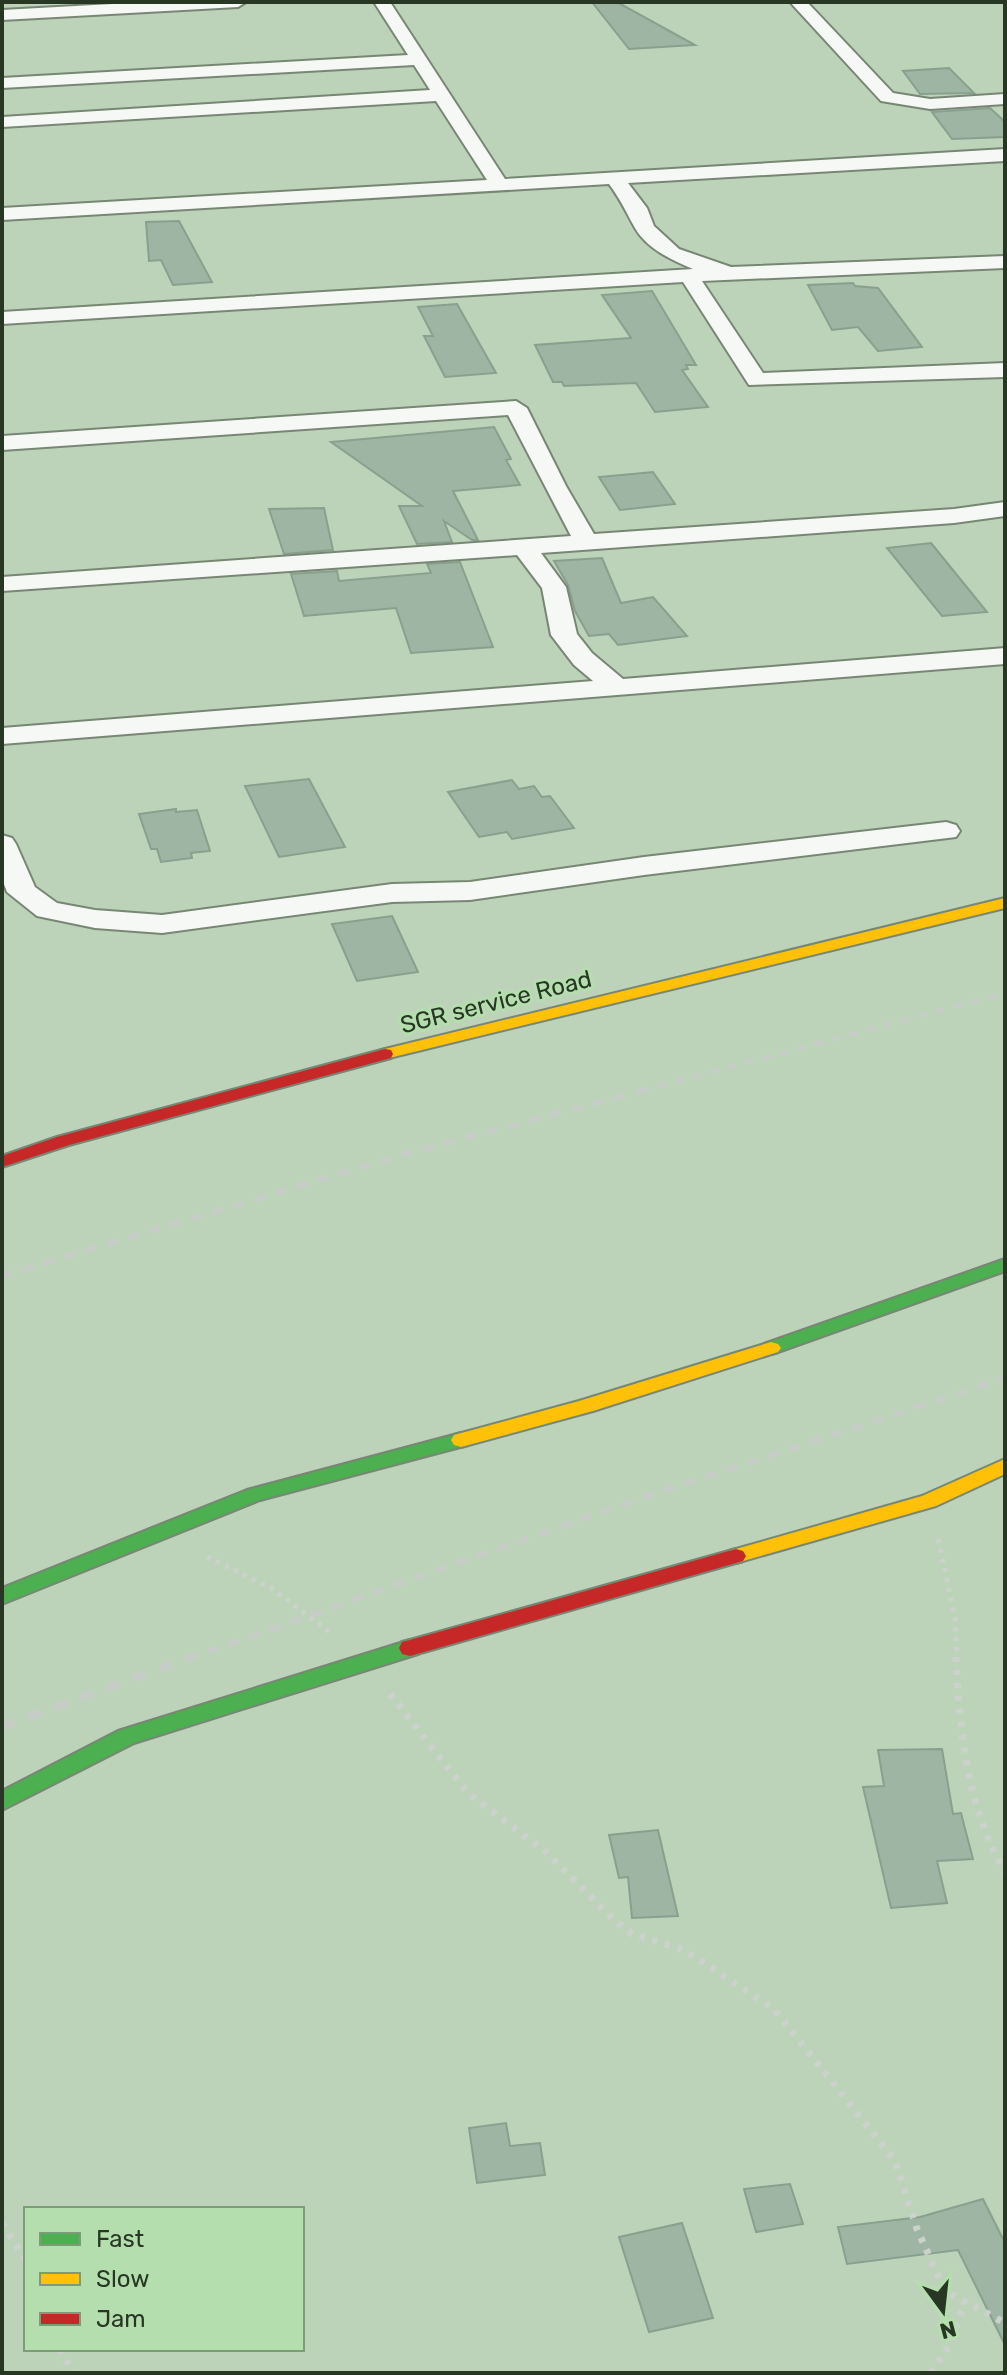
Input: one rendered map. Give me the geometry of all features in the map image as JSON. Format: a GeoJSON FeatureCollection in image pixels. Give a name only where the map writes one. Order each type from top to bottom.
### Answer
{"type":"FeatureCollection","features":[{"type":"Feature","properties":{"kind":"street"},"geometry":{"type":"LineString","coordinates":[[2,15],[238,2]]}},
{"type":"Feature","properties":{"kind":"street"},"geometry":{"type":"LineString","coordinates":[[382,2],[498,183]]}},
{"type":"Feature","properties":{"kind":"street"},"geometry":{"type":"LineString","coordinates":[[798,2],[887,97],[927,104],[1005,99]]}},
{"type":"Feature","properties":{"kind":"street"},"geometry":{"type":"LineString","coordinates":[[2,83],[419,60]]}},
{"type":"Feature","properties":{"kind":"street"},"geometry":{"type":"LineString","coordinates":[[2,122],[441,95]]}},
{"type":"Feature","properties":{"kind":"street"},"geometry":{"type":"LineString","coordinates":[[2,214],[1005,155]]}},
{"type":"Feature","properties":{"kind":"street"},"geometry":{"type":"LineString","coordinates":[[613,176],[637,208],[645,228],[672,253],[702,266],[731,273]]}},
{"type":"Feature","properties":{"kind":"street"},"geometry":{"type":"LineString","coordinates":[[2,318],[731,273],[1005,262]]}},
{"type":"Feature","properties":{"kind":"street"},"geometry":{"type":"LineString","coordinates":[[689,276],[757,380],[1005,370]]}},
{"type":"Feature","properties":{"kind":"street"},"geometry":{"type":"LineString","coordinates":[[2,443],[516,408],[554,486],[587,543]]}},
{"type":"Feature","properties":{"kind":"street"},"geometry":{"type":"LineString","coordinates":[[2,584],[954,516],[1005,509]]}},
{"type":"Feature","properties":{"kind":"street"},"geometry":{"type":"LineString","coordinates":[[527,547],[532,561],[554,587],[564,635],[583,659],[617,687]]}},
{"type":"Feature","properties":{"kind":"street"},"geometry":{"type":"LineString","coordinates":[[2,736],[1005,656]]}},
{"type":"Feature","properties":{"kind":"street"},"geometry":{"type":"LineString","coordinates":[[2,844],[22,892],[48,910],[95,919],[162,924],[392,893],[470,891],[644,866],[946,831]]}},
{"type":"Feature","properties":{"kind":"street","name":"SGR service Road"},"geometry":{"type":"LineString","coordinates":[[2,1162],[63,1141],[430,1042],[1005,903]]}},
{"type":"Feature","properties":{"kind":"street"},"geometry":{"type":"LineString","coordinates":[[2,1596],[254,1495],[586,1406],[740,1359],[1005,1265]]}},
{"type":"Feature","properties":{"kind":"street"},"geometry":{"type":"LineString","coordinates":[[2,1801],[126,1737],[428,1643],[929,1501],[1005,1466]]}},
{"type":"Feature","properties":{"kind":"path"},"geometry":{"type":"LineString","coordinates":[[929,1501],[955,1618],[957,1671],[968,1764],[988,1844],[1005,1872]]}},
{"type":"Feature","properties":{"kind":"path"},"geometry":{"type":"LineString","coordinates":[[154,1533],[258,1580],[310,1612],[366,1664],[467,1792],[547,1853],[615,1921],[632,1934],[678,1948],[700,1960],[774,2009],[895,2161],[917,2229],[945,2291],[1005,2323]]}},
{"type":"Feature","properties":{"kind":"path"},"geometry":{"type":"LineString","coordinates":[[2,2223],[24,2258]]}},
{"type":"Feature","properties":{"kind":"path"},"geometry":{"type":"LineString","coordinates":[[931,2373],[949,2346],[965,2302]]}},
{"type":"Feature","properties":{"kind":"path"},"geometry":{"type":"LineString","coordinates":[[61,2351],[73,2373]]}},
{"type":"Feature","properties":{"kind":"building"},"geometry":{"type":"Polygon","coordinates":[[[592,2],[617,2],[695,45],[629,49],[592,2]]]}},
{"type":"Feature","properties":{"kind":"building"},"geometry":{"type":"Polygon","coordinates":[[[949,68],[974,93],[920,94],[903,71],[949,68]]]}},
{"type":"Feature","properties":{"kind":"building"},"geometry":{"type":"Polygon","coordinates":[[[990,108],[1005,122],[1005,137],[952,139],[932,112],[990,108]]]}},
{"type":"Feature","properties":{"kind":"building"},"geometry":{"type":"Polygon","coordinates":[[[179,221],[212,282],[173,285],[161,260],[149,261],[146,222],[179,221]]]}},
{"type":"Feature","properties":{"kind":"building"},"geometry":{"type":"Polygon","coordinates":[[[853,283],[855,286],[878,288],[922,347],[878,351],[858,327],[832,330],[808,285],[853,283]]]}},
{"type":"Feature","properties":{"kind":"building"},"geometry":{"type":"Polygon","coordinates":[[[652,291],[696,365],[686,365],[688,369],[682,370],[708,407],[655,412],[636,383],[564,386],[562,382],[553,382],[535,345],[631,338],[602,295],[652,291]]]}},
{"type":"Feature","properties":{"kind":"building"},"geometry":{"type":"Polygon","coordinates":[[[457,304],[496,373],[445,377],[424,336],[433,336],[418,307],[457,304]]]}},
{"type":"Feature","properties":{"kind":"building"},"geometry":{"type":"Polygon","coordinates":[[[494,427],[511,459],[506,460],[520,485],[453,491],[478,540],[472,540],[444,521],[452,542],[417,544],[399,506],[422,506],[331,442],[494,427]]]}},
{"type":"Feature","properties":{"kind":"building"},"geometry":{"type":"Polygon","coordinates":[[[653,472],[675,504],[620,510],[599,477],[653,472]]]}},
{"type":"Feature","properties":{"kind":"building"},"geometry":{"type":"Polygon","coordinates":[[[324,508],[333,550],[284,554],[269,509],[324,508]]]}},
{"type":"Feature","properties":{"kind":"building"},"geometry":{"type":"Polygon","coordinates":[[[931,543],[987,612],[942,616],[887,548],[931,543]]]}},
{"type":"Feature","properties":{"kind":"building"},"geometry":{"type":"Polygon","coordinates":[[[602,558],[621,603],[653,597],[687,636],[618,645],[609,634],[589,636],[575,611],[568,585],[554,561],[602,558]]]}},
{"type":"Feature","properties":{"kind":"building"},"geometry":{"type":"Polygon","coordinates":[[[460,562],[493,647],[411,653],[396,608],[304,616],[291,574],[337,571],[339,581],[431,573],[427,564],[460,562]]]}},
{"type":"Feature","properties":{"kind":"building"},"geometry":{"type":"Polygon","coordinates":[[[309,779],[345,847],[279,857],[245,786],[309,779]]]}},
{"type":"Feature","properties":{"kind":"building"},"geometry":{"type":"Polygon","coordinates":[[[512,780],[519,789],[534,786],[542,797],[550,796],[574,828],[512,839],[507,832],[479,837],[448,792],[512,780]]]}},
{"type":"Feature","properties":{"kind":"building"},"geometry":{"type":"Polygon","coordinates":[[[176,809],[176,812],[197,810],[210,851],[191,853],[192,858],[161,862],[157,849],[151,849],[139,814],[176,809]]]}},
{"type":"Feature","properties":{"kind":"building"},"geometry":{"type":"Polygon","coordinates":[[[392,916],[418,972],[357,981],[332,924],[392,916]]]}},
{"type":"Feature","properties":{"kind":"building"},"geometry":{"type":"Polygon","coordinates":[[[942,1749],[953,1814],[961,1813],[973,1859],[937,1861],[947,1903],[891,1908],[863,1787],[884,1786],[878,1750],[942,1749]]]}},
{"type":"Feature","properties":{"kind":"building"},"geometry":{"type":"Polygon","coordinates":[[[658,1830],[678,1916],[632,1918],[628,1877],[619,1878],[609,1835],[658,1830]]]}},
{"type":"Feature","properties":{"kind":"building"},"geometry":{"type":"Polygon","coordinates":[[[506,2123],[510,2146],[540,2143],[545,2175],[477,2183],[469,2128],[506,2123]]]}},
{"type":"Feature","properties":{"kind":"building"},"geometry":{"type":"Polygon","coordinates":[[[790,2184],[803,2224],[756,2232],[744,2189],[790,2184]]]}},
{"type":"Feature","properties":{"kind":"building"},"geometry":{"type":"Polygon","coordinates":[[[983,2199],[1005,2243],[1005,2345],[958,2250],[847,2264],[838,2227],[920,2217],[983,2199]]]}},
{"type":"Feature","properties":{"kind":"building"},"geometry":{"type":"Polygon","coordinates":[[[682,2223],[713,2318],[649,2332],[619,2237],[682,2223]]]}},
{"type":"Feature","properties":{"kind":"railway"},"geometry":{"type":"LineString","coordinates":[[641,1091],[1005,993]]}},
{"type":"Feature","properties":{"kind":"railway"},"geometry":{"type":"LineString","coordinates":[[2,1276],[412,1152],[649,1089]]}},
{"type":"Feature","properties":{"kind":"railway"},"geometry":{"type":"LineString","coordinates":[[187,1659],[627,1503],[1005,1378]]}},
{"type":"Feature","properties":{"kind":"railway"},"geometry":{"type":"LineString","coordinates":[[2,1727],[192,1657]]}},
{"type":"Feature","properties":{"kind":"traffic: fast"},"geometry":{"type":"LineString","coordinates":[[771,1348],[1005,1265]]}},
{"type":"Feature","properties":{"kind":"traffic: fast"},"geometry":{"type":"LineString","coordinates":[[2,1596],[254,1495],[461,1440]]}},
{"type":"Feature","properties":{"kind":"traffic: fast"},"geometry":{"type":"LineString","coordinates":[[2,1801],[126,1737],[410,1648]]}},
{"type":"Feature","properties":{"kind":"traffic: slow"},"geometry":{"type":"LineString","coordinates":[[385,1054],[1005,903]]}},
{"type":"Feature","properties":{"kind":"traffic: slow"},"geometry":{"type":"LineString","coordinates":[[461,1440],[586,1406],[771,1348]]}},
{"type":"Feature","properties":{"kind":"traffic: slow"},"geometry":{"type":"LineString","coordinates":[[736,1556],[929,1501],[1005,1466]]}},
{"type":"Feature","properties":{"kind":"traffic: jam"},"geometry":{"type":"LineString","coordinates":[[2,1162],[63,1141],[385,1054]]}},
{"type":"Feature","properties":{"kind":"traffic: jam"},"geometry":{"type":"LineString","coordinates":[[410,1648],[736,1556]]}}]}
